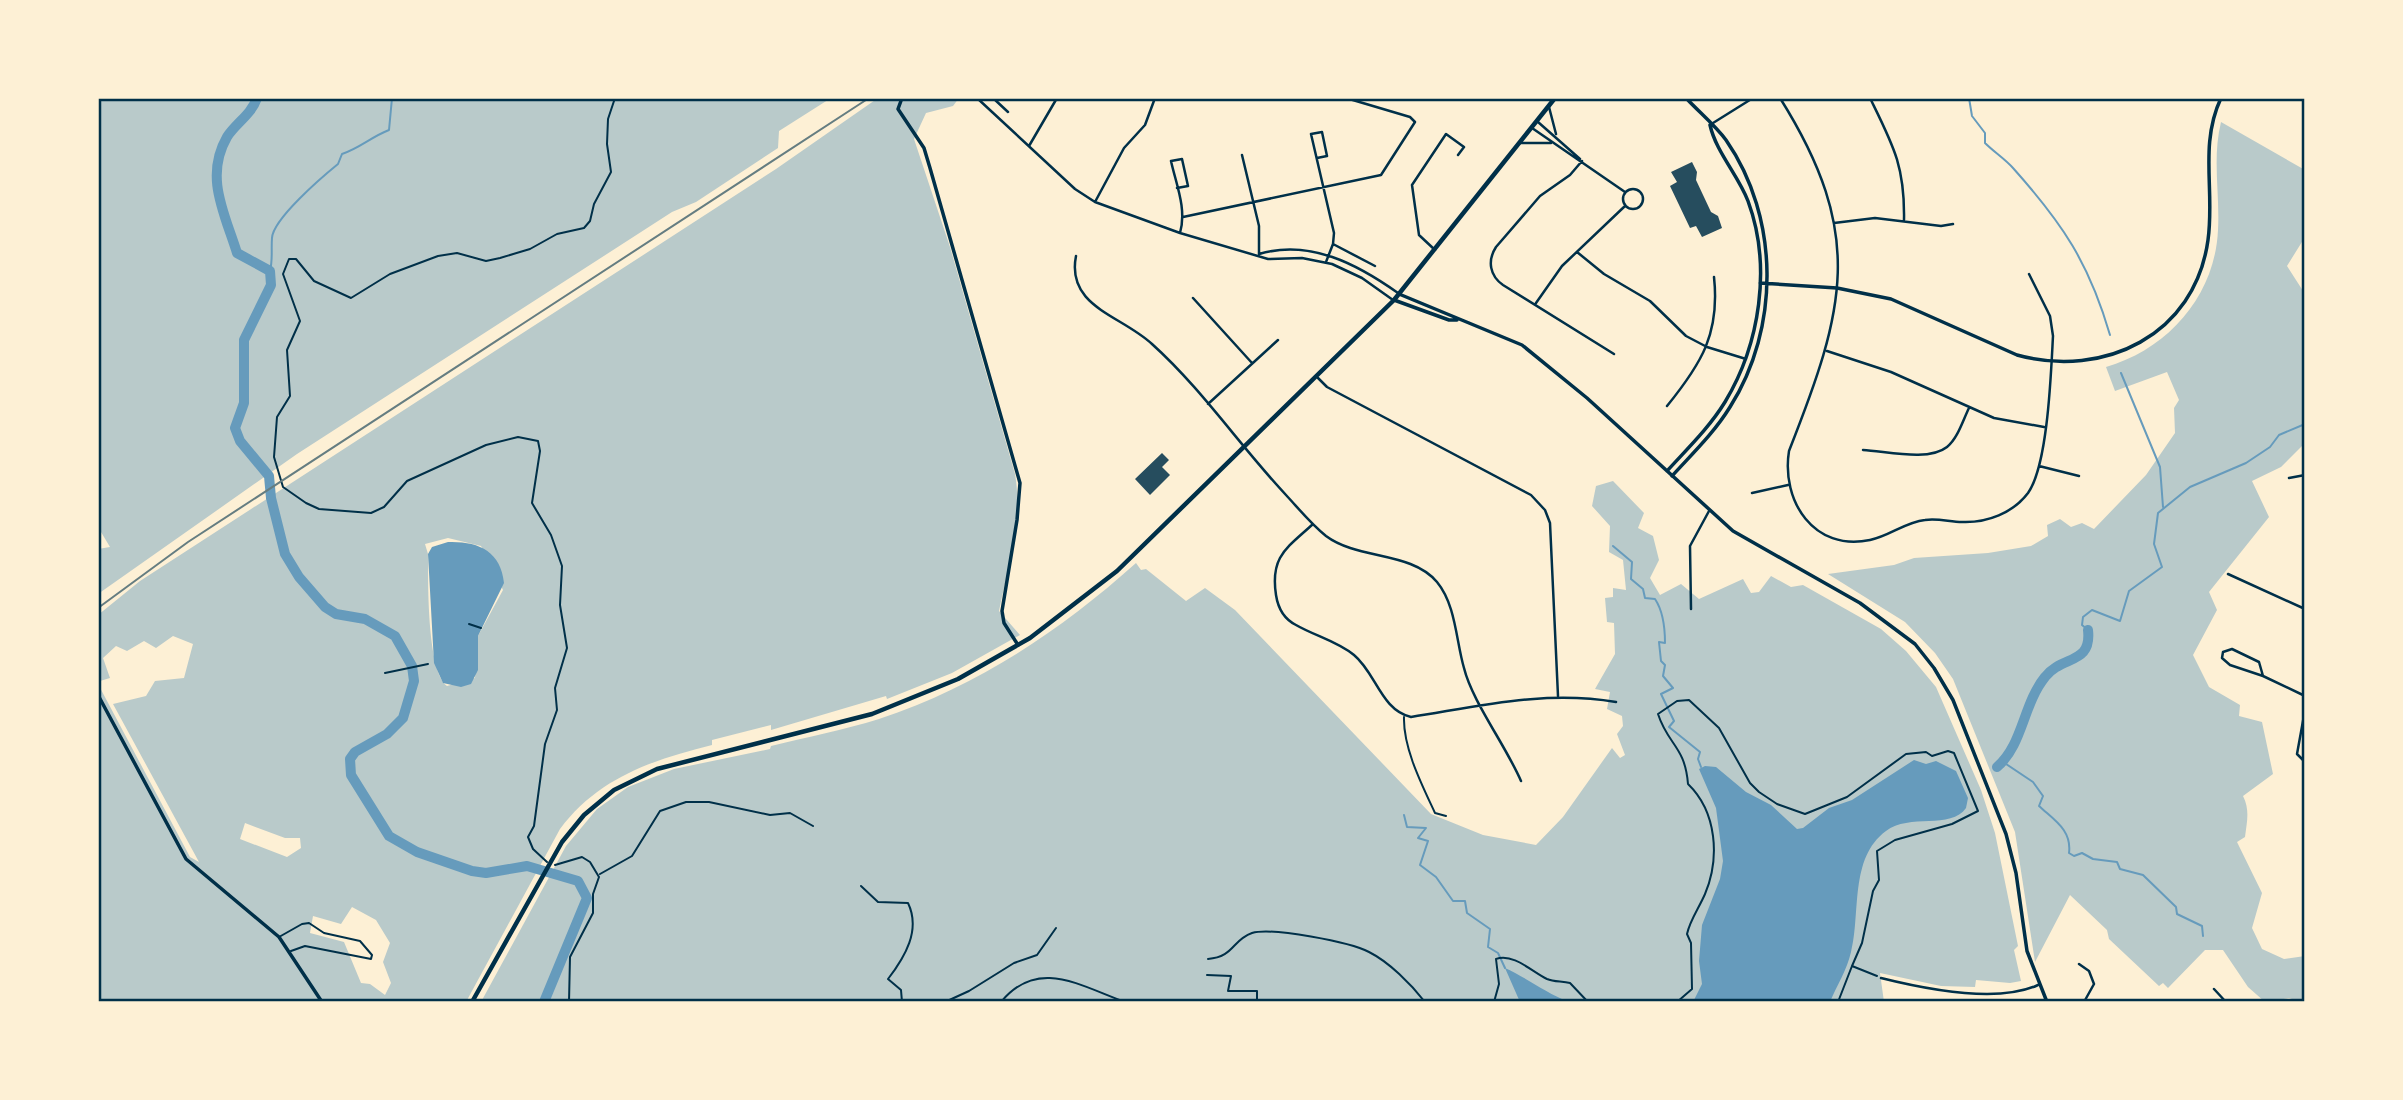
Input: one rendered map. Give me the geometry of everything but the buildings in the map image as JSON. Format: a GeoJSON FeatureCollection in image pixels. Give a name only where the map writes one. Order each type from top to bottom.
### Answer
{"type":"FeatureCollection","features":[{"type":"Feature","properties":{"kind":"main road"},"geometry":{"type":"LineString","coordinates":[[472,1002],[552,859],[584,815],[614,790],[633,779],[680,762],[872,714],[958,679],[1054,622],[1117,571],[1318,378],[1394,300],[1555,98]]}},
{"type":"Feature","properties":{"kind":"street"},"geometry":{"type":"LineString","coordinates":[[902,98],[898,109],[924,148],[1020,483],[1017,520],[1002,611],[1004,623],[1018,645]]}},
{"type":"Feature","properties":{"kind":"street"},"geometry":{"type":"LineString","coordinates":[[977,98],[1075,189],[1095,202],[1227,248],[1259,254],[1303,251],[1329,255],[1366,271],[1399,294],[1452,315],[1457,320]]}},
{"type":"Feature","properties":{"kind":"street"},"geometry":{"type":"LineString","coordinates":[[993,98],[1008,112]]}},
{"type":"Feature","properties":{"kind":"street"},"geometry":{"type":"LineString","coordinates":[[1029,147],[1058,98]]}},
{"type":"Feature","properties":{"kind":"street"},"geometry":{"type":"LineString","coordinates":[[1095,202],[1124,148],[1145,125],[1155,98]]}},
{"type":"Feature","properties":{"kind":"street"},"geometry":{"type":"LineString","coordinates":[[1183,217],[1381,175],[1415,122],[1410,117],[1346,98]]}},
{"type":"Feature","properties":{"kind":"street"},"geometry":{"type":"LineString","coordinates":[[1672,476],[1715,428],[1742,386],[1761,331],[1767,284],[1764,237],[1754,198],[1727,142],[1686,98]]}},
{"type":"Feature","properties":{"kind":"street"},"geometry":{"type":"LineString","coordinates":[[1710,125],[1753,98]]}},
{"type":"Feature","properties":{"kind":"street"},"geometry":{"type":"LineString","coordinates":[[1780,98],[1814,158],[1825,185],[1834,223],[1837,288],[1827,351],[1789,451],[1788,485],[1798,511],[1819,530],[1845,541],[1862,541],[1927,519],[1970,522],[1999,516],[2028,493],[2039,466],[2052,362],[2050,316],[2029,274]]}},
{"type":"Feature","properties":{"kind":"street"},"geometry":{"type":"LineString","coordinates":[[1870,98],[1901,166],[1905,184],[1904,220]]}},
{"type":"Feature","properties":{"kind":"street"},"geometry":{"type":"LineString","coordinates":[[1760,284],[1837,288],[1891,299],[2017,355],[2052,362],[2087,362],[2121,352],[2158,330],[2189,294],[2200,271],[2209,238],[2208,140],[2221,98]]}},
{"type":"Feature","properties":{"kind":"street"},"geometry":{"type":"LineString","coordinates":[[1549,106],[1557,137]]}},
{"type":"Feature","properties":{"kind":"street"},"geometry":{"type":"LineString","coordinates":[[1537,121],[1575,151],[1582,161]]}},
{"type":"Feature","properties":{"kind":"street"},"geometry":{"type":"LineString","coordinates":[[1667,471],[1717,414],[1746,359],[1754,330],[1760,284],[1757,239],[1748,200],[1710,125]]}},
{"type":"Feature","properties":{"kind":"street"},"geometry":{"type":"LineString","coordinates":[[1532,128],[1625,192]]}},
{"type":"Feature","properties":{"kind":"street"},"geometry":{"type":"LineString","coordinates":[[1317,158],[1327,156],[1322,132],[1311,134],[1333,244],[1326,262]]}},
{"type":"Feature","properties":{"kind":"street"},"geometry":{"type":"LineString","coordinates":[[1435,250],[1419,235],[1412,184],[1446,134],[1464,147],[1458,155]]}},
{"type":"Feature","properties":{"kind":"street"},"geometry":{"type":"LineString","coordinates":[[1519,143],[1554,144]]}},
{"type":"Feature","properties":{"kind":"street"},"geometry":{"type":"LineString","coordinates":[[1242,155],[1255,202],[1259,254]]}},
{"type":"Feature","properties":{"kind":"street"},"geometry":{"type":"LineString","coordinates":[[1177,188],[1188,186],[1182,159],[1171,161],[1183,217],[1180,233]]}},
{"type":"Feature","properties":{"kind":"street"},"geometry":{"type":"LineString","coordinates":[[1582,161],[1570,175],[1540,196],[1491,256],[1495,278],[1614,354]]}},
{"type":"Feature","properties":{"kind":"street"},"geometry":{"type":"LineString","coordinates":[[1625,192],[1635,188],[1643,197],[1636,209],[1625,206]]}},
{"type":"Feature","properties":{"kind":"street"},"geometry":{"type":"LineString","coordinates":[[1625,192],[1625,206]]}},
{"type":"Feature","properties":{"kind":"street"},"geometry":{"type":"LineString","coordinates":[[1536,303],[1549,281],[1625,206]]}},
{"type":"Feature","properties":{"kind":"street"},"geometry":{"type":"LineString","coordinates":[[1834,223],[1875,218],[1941,226],[1953,224]]}},
{"type":"Feature","properties":{"kind":"street"},"geometry":{"type":"LineString","coordinates":[[1333,244],[1375,267]]}},
{"type":"Feature","properties":{"kind":"street"},"geometry":{"type":"LineString","coordinates":[[1577,252],[1604,274],[1650,301],[1675,328],[1707,347],[1746,359]]}},
{"type":"Feature","properties":{"kind":"street"},"geometry":{"type":"LineString","coordinates":[[1259,254],[1268,259],[1302,258],[1326,262],[1362,278],[1394,300],[1522,345],[1552,368],[1709,511],[1751,543],[1892,623],[1934,668],[1953,700],[2006,834],[2016,873],[2027,951],[2038,985],[2048,1002]]}},
{"type":"Feature","properties":{"kind":"street"},"geometry":{"type":"LineString","coordinates":[[1076,256],[1074,279],[1081,293],[1150,341],[1312,524],[1339,544],[1418,568],[1437,582],[1450,607],[1464,671],[1521,781]]}},
{"type":"Feature","properties":{"kind":"street"},"geometry":{"type":"LineString","coordinates":[[1667,406],[1689,379],[1707,347],[1716,317],[1714,277]]}},
{"type":"Feature","properties":{"kind":"street"},"geometry":{"type":"LineString","coordinates":[[1194,298],[1252,363]]}},
{"type":"Feature","properties":{"kind":"street"},"geometry":{"type":"LineString","coordinates":[[1208,404],[1278,340]]}},
{"type":"Feature","properties":{"kind":"street"},"geometry":{"type":"LineString","coordinates":[[1827,351],[1891,372],[2006,422],[2044,427]]}},
{"type":"Feature","properties":{"kind":"street"},"geometry":{"type":"LineString","coordinates":[[1318,378],[1327,387],[1531,495],[1541,503],[1550,523],[1558,696]]}},
{"type":"Feature","properties":{"kind":"street"},"geometry":{"type":"LineString","coordinates":[[1864,450],[1925,454],[1939,452],[1952,441],[1969,408]]}},
{"type":"Feature","properties":{"kind":"street"},"geometry":{"type":"LineString","coordinates":[[2039,466],[2079,475]]}},
{"type":"Feature","properties":{"kind":"street"},"geometry":{"type":"LineString","coordinates":[[2288,478],[2305,475]]}},
{"type":"Feature","properties":{"kind":"street"},"geometry":{"type":"LineString","coordinates":[[1752,493],[1788,485]]}},
{"type":"Feature","properties":{"kind":"street"},"geometry":{"type":"LineString","coordinates":[[1690,610],[1690,546],[1709,511]]}},
{"type":"Feature","properties":{"kind":"street"},"geometry":{"type":"LineString","coordinates":[[1312,524],[1283,551],[1276,563],[1274,579],[1280,608],[1294,625],[1355,655],[1370,672],[1389,704],[1404,716],[1558,696],[1616,702]]}},
{"type":"Feature","properties":{"kind":"street"},"geometry":{"type":"LineString","coordinates":[[2228,573],[2305,609]]}},
{"type":"Feature","properties":{"kind":"street"},"geometry":{"type":"LineString","coordinates":[[2263,676],[2259,662],[2232,649],[2223,652],[2222,658],[2230,665],[2263,676],[2305,696]]}},
{"type":"Feature","properties":{"kind":"street"},"geometry":{"type":"LineString","coordinates":[[98,695],[186,859],[279,937],[322,1002]]}},
{"type":"Feature","properties":{"kind":"street"},"geometry":{"type":"LineString","coordinates":[[2305,710],[2297,754],[2305,762]]}},
{"type":"Feature","properties":{"kind":"street"},"geometry":{"type":"LineString","coordinates":[[2079,964],[2089,971],[2094,984],[2084,1002]]}},
{"type":"Feature","properties":{"kind":"street"},"geometry":{"type":"LineString","coordinates":[[1881,978],[1970,992],[2012,993],[2038,985]]}},
{"type":"Feature","properties":{"kind":"street"},"geometry":{"type":"LineString","coordinates":[[2214,989],[2226,1002]]}},
{"type":"Feature","properties":{"kind":"lane"},"geometry":{"type":"LineString","coordinates":[[1404,716],[1404,732],[1429,800],[1436,813],[1446,816]]}},
{"type":"Feature","properties":{"kind":"lane"},"geometry":{"type":"LineString","coordinates":[[279,937],[309,923],[324,933],[360,941],[372,955],[371,958],[305,946],[290,951]]}},
{"type":"Feature","properties":{"kind":"lane"},"geometry":{"type":"LineString","coordinates":[[1208,959],[1228,955],[1244,938],[1259,932],[1351,946],[1382,960],[1425,1002]]}},
{"type":"Feature","properties":{"kind":"lane"},"geometry":{"type":"LineString","coordinates":[[1001,1002],[1019,983],[1048,977],[1125,1002]]}},
{"type":"Feature","properties":{"kind":"path"},"geometry":{"type":"LineString","coordinates":[[599,875],[582,857],[559,865],[549,864],[528,841],[534,825],[545,744],[557,710],[555,688],[568,648],[561,605],[562,566],[551,535],[532,503],[540,451],[538,441],[518,437],[486,445],[407,481],[384,507],[361,514],[319,509],[289,494],[279,481],[274,457],[277,417],[290,396],[287,350],[300,321],[284,274],[289,259],[296,259],[314,281],[351,298],[390,274],[438,256],[457,253],[483,260],[500,258],[530,249],[557,234],[584,228],[590,221],[594,204],[611,172],[607,144],[608,120],[615,98]]}},
{"type":"Feature","properties":{"kind":"path"},"geometry":{"type":"LineString","coordinates":[[469,624],[481,628]]}},
{"type":"Feature","properties":{"kind":"path"},"geometry":{"type":"LineString","coordinates":[[385,673],[428,664]]}},
{"type":"Feature","properties":{"kind":"path"},"geometry":{"type":"LineString","coordinates":[[1677,1002],[1692,989],[1691,943],[1687,934],[1711,878],[1712,823],[1700,796],[1688,785],[1684,758],[1662,727],[1658,714],[1677,701],[1692,702],[1719,728],[1750,783],[1759,792],[1777,804],[1805,814],[1847,797],[1906,754],[1926,752],[1932,756],[1948,751],[1954,754],[1978,811],[1952,824],[1895,839],[1877,851],[1879,880],[1873,891],[1861,943],[1838,1002]]}},
{"type":"Feature","properties":{"kind":"path"},"geometry":{"type":"LineString","coordinates":[[569,1002],[570,957],[593,913],[593,894],[599,875],[632,856],[660,811],[686,802],[709,802],[769,815],[790,813],[813,826]]}},
{"type":"Feature","properties":{"kind":"path"},"geometry":{"type":"LineString","coordinates":[[861,886],[878,902],[885,904],[902,901],[908,903],[912,911],[913,931],[906,954],[888,979],[901,990],[902,1002]]}},
{"type":"Feature","properties":{"kind":"path"},"geometry":{"type":"LineString","coordinates":[[945,1002],[969,991],[1014,963],[1037,955],[1056,928]]}},
{"type":"Feature","properties":{"kind":"path"},"geometry":{"type":"LineString","coordinates":[[1494,1002],[1499,984],[1496,959],[1501,957],[1512,958],[1550,980],[1570,983],[1588,1002]]}},
{"type":"Feature","properties":{"kind":"path"},"geometry":{"type":"LineString","coordinates":[[1852,966],[1881,978]]}},
{"type":"Feature","properties":{"kind":"path"},"geometry":{"type":"LineString","coordinates":[[1207,975],[1231,976],[1228,991],[1257,991],[1257,1002]]}},
{"type":"Feature","properties":{"kind":"shaded area"},"geometry":{"type":"Polygon","coordinates":[[[98,98],[831,98],[779,131],[778,148],[696,202],[672,212],[297,454],[98,594],[98,549],[110,547],[98,527],[98,98]]]}},
{"type":"Feature","properties":{"kind":"shaded area"},"geometry":{"type":"Polygon","coordinates":[[[878,98],[959,98],[953,106],[926,113],[914,139],[950,247],[1015,474],[1016,526],[999,611],[1020,635],[952,673],[887,699],[886,696],[771,730],[771,725],[712,740],[712,745],[668,757],[609,784],[591,796],[560,829],[466,1002],[98,1002],[98,684],[190,857],[199,862],[113,704],[146,696],[155,681],[184,678],[193,644],[173,636],[156,648],[144,641],[127,651],[116,646],[103,658],[110,678],[100,681],[98,615],[140,581],[776,169],[878,98]],[[448,538],[425,544],[428,554],[432,645],[440,677],[447,686],[475,678],[478,636],[503,590],[481,546],[448,538]],[[245,823],[240,839],[287,857],[301,848],[300,838],[285,838],[245,823]],[[352,907],[341,924],[313,916],[310,933],[344,942],[361,983],[370,984],[385,995],[391,983],[383,962],[390,943],[376,920],[352,907]]]}},
{"type":"Feature","properties":{"kind":"shaded area"},"geometry":{"type":"Polygon","coordinates":[[[2221,122],[2305,170],[2305,237],[2287,266],[2305,294],[2305,443],[2281,467],[2252,481],[2269,517],[2209,592],[2217,610],[2193,655],[2209,687],[2240,705],[2239,716],[2262,722],[2273,774],[2243,796],[2247,826],[2245,837],[2237,842],[2262,893],[2252,928],[2262,949],[2284,959],[2305,956],[2305,999],[2301,1002],[2289,998],[2265,1002],[2248,987],[2223,950],[2205,950],[2168,988],[2163,983],[2159,986],[2109,939],[2107,930],[2070,895],[2035,962],[2015,832],[1953,679],[1935,653],[1905,622],[1828,574],[1894,565],[1914,558],[1988,553],[2031,546],[2048,536],[2047,525],[2060,519],[2071,527],[2082,523],[2094,529],[2146,475],[2175,433],[2174,408],[2179,400],[2167,372],[2115,391],[2106,367],[2128,359],[2168,333],[2198,298],[2208,277],[2218,230],[2217,163],[2221,122]]]}},
{"type":"Feature","properties":{"kind":"shaded area"},"geometry":{"type":"Polygon","coordinates":[[[1613,481],[1644,513],[1638,528],[1653,536],[1659,560],[1650,578],[1660,595],[1681,584],[1699,599],[1743,579],[1751,593],[1759,592],[1771,576],[1791,587],[1803,585],[1881,629],[1906,651],[1936,687],[1981,790],[1995,833],[2018,946],[2014,950],[2021,981],[2010,983],[1976,980],[1975,987],[1941,986],[1880,973],[1884,1002],[481,1002],[566,846],[597,809],[628,787],[674,769],[770,749],[771,746],[879,719],[915,706],[984,673],[1047,634],[1136,563],[1141,570],[1146,569],[1186,601],[1205,588],[1235,610],[1431,814],[1483,835],[1536,845],[1563,817],[1612,748],[1620,758],[1625,755],[1617,734],[1623,726],[1622,716],[1607,709],[1610,692],[1595,689],[1615,654],[1614,623],[1607,622],[1605,598],[1613,597],[1613,588],[1626,590],[1623,560],[1609,552],[1610,526],[1592,506],[1596,486],[1613,481]]]}},
{"type":"Feature","properties":{"kind":"water"},"geometry":{"type":"Polygon","coordinates":[[[448,542],[469,543],[486,550],[498,563],[504,583],[478,636],[478,670],[471,684],[461,687],[443,683],[434,663],[428,554],[432,547],[448,542]]]}},
{"type":"Feature","properties":{"kind":"water"},"geometry":{"type":"Polygon","coordinates":[[[1914,760],[1926,764],[1936,761],[1956,771],[1968,798],[1966,808],[1959,815],[1950,818],[1895,826],[1874,842],[1861,871],[1849,959],[1830,1002],[1693,1002],[1702,984],[1699,961],[1702,925],[1720,879],[1723,861],[1716,808],[1699,769],[1705,766],[1716,767],[1746,792],[1771,805],[1797,829],[1803,828],[1829,808],[1852,800],[1914,760]]]}},
{"type":"Feature","properties":{"kind":"water"},"geometry":{"type":"Polygon","coordinates":[[[1505,968],[1552,994],[1569,1002],[1520,1002],[1505,968]]]}},
{"type":"Feature","properties":{"kind":"waterway"},"geometry":{"type":"LineString","coordinates":[[257,98],[227,137],[217,167],[222,210],[237,253],[270,271],[271,285],[244,340],[244,403],[235,428],[240,441],[269,476],[271,498],[285,554],[299,577],[325,607],[336,614],[365,619],[395,636],[412,666],[414,681],[403,718],[387,734],[355,752],[350,759],[351,775],[389,836],[417,852],[472,871],[486,873],[527,866],[578,881],[587,898],[544,1002]]}},
{"type":"Feature","properties":{"kind":"waterway"},"geometry":{"type":"LineString","coordinates":[[270,271],[272,238],[280,220],[338,164],[342,154],[389,130],[392,98]]}},
{"type":"Feature","properties":{"kind":"waterway"},"geometry":{"type":"LineString","coordinates":[[1969,98],[1972,116],[1985,133],[1985,143],[2031,188],[2072,246],[2093,286],[2110,335]]}},
{"type":"Feature","properties":{"kind":"waterway"},"geometry":{"type":"LineString","coordinates":[[2121,373],[2160,467],[2163,507]]}},
{"type":"Feature","properties":{"kind":"waterway"},"geometry":{"type":"LineString","coordinates":[[2088,630],[2082,625],[2083,617],[2092,610],[2120,621],[2129,591],[2162,567],[2154,544],[2158,513],[2190,487],[2246,463],[2270,447],[2279,435],[2305,424]]}},
{"type":"Feature","properties":{"kind":"waterway"},"geometry":{"type":"LineString","coordinates":[[1613,546],[1632,562],[1631,579],[1643,589],[1645,598],[1655,599],[1660,609],[1665,637],[1665,643],[1659,642],[1661,661],[1665,665],[1663,676],[1673,688],[1661,694],[1674,721],[1669,727],[1700,752],[1698,759],[1701,767]]}},
{"type":"Feature","properties":{"kind":"waterway"},"geometry":{"type":"LineString","coordinates":[[1997,767],[2006,758],[2018,736],[2032,699],[2045,677],[2059,665],[2081,654],[2088,641],[2088,630]]}},
{"type":"Feature","properties":{"kind":"waterway"},"geometry":{"type":"LineString","coordinates":[[2003,762],[2033,782],[2043,796],[2039,806],[2065,832],[2069,853],[2074,856],[2082,853],[2093,859],[2117,862],[2120,869],[2143,875],[2176,907],[2177,914],[2202,926],[2203,936]]}},
{"type":"Feature","properties":{"kind":"waterway"},"geometry":{"type":"LineString","coordinates":[[1404,815],[1407,827],[1426,828],[1418,838],[1428,841],[1420,865],[1436,877],[1453,901],[1465,901],[1467,913],[1490,929],[1488,947],[1498,953],[1505,968]]}},
{"type":"Feature","properties":{"kind":"railway"},"geometry":{"type":"LineString","coordinates":[[98,608],[188,542],[869,98]]}}]}
